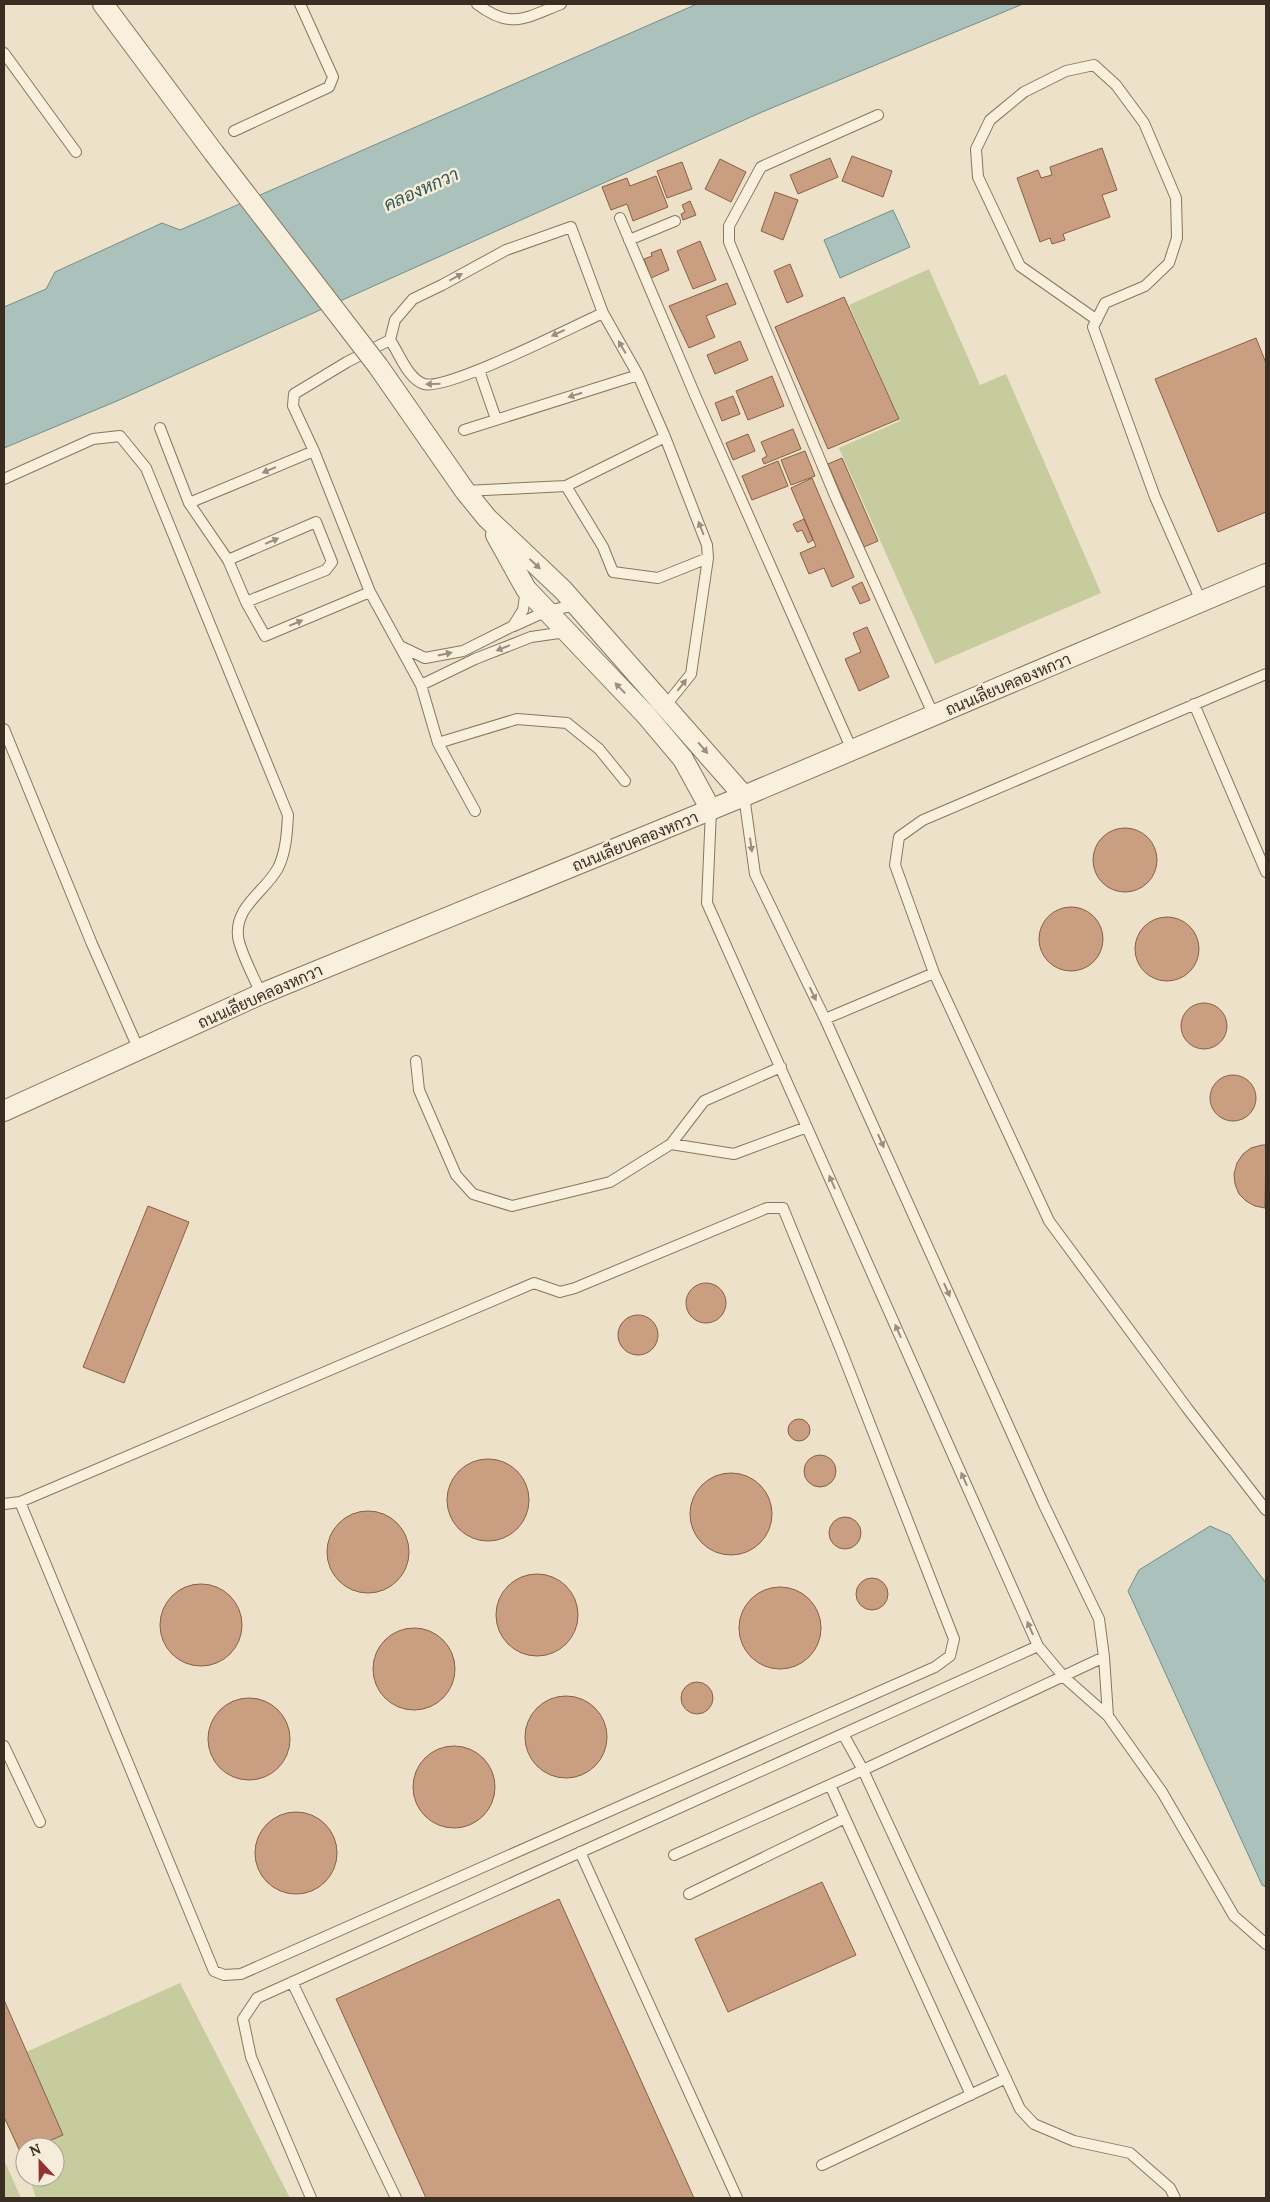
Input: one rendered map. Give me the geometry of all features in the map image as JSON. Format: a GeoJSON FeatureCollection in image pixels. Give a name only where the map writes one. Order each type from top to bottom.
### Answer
{"type":"FeatureCollection","features":[{"type":"Feature","properties":{"kind":"street"},"geometry":{"type":"LineString","coordinates":[[103,4],[214,153],[378,366],[465,491],[487,518],[576,605],[666,705],[744,796]]}},
{"type":"Feature","properties":{"kind":"street"},"geometry":{"type":"LineString","coordinates":[[487,518],[526,589],[646,715],[683,759],[711,810]]}},
{"type":"Feature","properties":{"kind":"street","name":"ถนนเลียบคลองหกวา"},"geometry":{"type":"LineString","coordinates":[[4,1111],[261,994],[711,810],[1266,574]]}},
{"type":"Feature","properties":{"kind":"lane"},"geometry":{"type":"LineString","coordinates":[[234,131],[329,87],[333,77],[300,4]]}},
{"type":"Feature","properties":{"kind":"lane"},"geometry":{"type":"LineString","coordinates":[[477,4],[491,15],[518,21],[561,4]]}},
{"type":"Feature","properties":{"kind":"lane"},"geometry":{"type":"LineString","coordinates":[[4,53],[76,152]]}},
{"type":"Feature","properties":{"kind":"lane"},"geometry":{"type":"LineString","coordinates":[[1097,320],[1020,266],[978,178],[976,149],[990,120],[1024,92],[1066,70],[1094,65],[1116,85],[1144,123],[1176,198],[1177,238],[1169,263],[1145,286],[1105,303],[1097,320],[1093,327],[1155,497],[1201,601]]}},
{"type":"Feature","properties":{"kind":"lane"},"geometry":{"type":"LineString","coordinates":[[878,116],[761,167],[729,226],[729,242],[836,498],[934,716]]}},
{"type":"Feature","properties":{"kind":"lane"},"geometry":{"type":"LineString","coordinates":[[620,218],[852,750]]}},
{"type":"Feature","properties":{"kind":"lane"},"geometry":{"type":"LineString","coordinates":[[629,240],[675,221]]}},
{"type":"Feature","properties":{"kind":"lane"},"geometry":{"type":"LineString","coordinates":[[476,811],[438,743],[421,685],[370,592],[314,451],[293,406],[294,394],[347,362],[390,340],[396,320],[413,299],[506,250],[571,227],[603,313],[638,375],[665,437],[707,545],[708,558],[691,674],[666,705],[646,715]]}},
{"type":"Feature","properties":{"kind":"lane"},"geometry":{"type":"LineString","coordinates":[[390,340],[414,380],[425,385],[440,385],[479,370],[603,313]]}},
{"type":"Feature","properties":{"kind":"lane"},"geometry":{"type":"LineString","coordinates":[[479,370],[496,419]]}},
{"type":"Feature","properties":{"kind":"lane"},"geometry":{"type":"LineString","coordinates":[[464,430],[638,375]]}},
{"type":"Feature","properties":{"kind":"lane"},"geometry":{"type":"LineString","coordinates":[[160,428],[189,503],[228,560],[246,602],[265,636],[370,592]]}},
{"type":"Feature","properties":{"kind":"lane"},"geometry":{"type":"LineString","coordinates":[[4,479],[93,439],[120,436],[146,468],[288,815],[286,842],[278,868],[246,907],[238,921],[238,938],[261,994]]}},
{"type":"Feature","properties":{"kind":"lane"},"geometry":{"type":"LineString","coordinates":[[465,491],[566,486],[665,437]]}},
{"type":"Feature","properties":{"kind":"lane"},"geometry":{"type":"LineString","coordinates":[[189,503],[314,451]]}},
{"type":"Feature","properties":{"kind":"lane"},"geometry":{"type":"LineString","coordinates":[[566,486],[603,547],[613,572],[658,578],[708,558]]}},
{"type":"Feature","properties":{"kind":"lane"},"geometry":{"type":"LineString","coordinates":[[228,560],[316,522],[332,562],[326,570],[246,602]]}},
{"type":"Feature","properties":{"kind":"lane"},"geometry":{"type":"LineString","coordinates":[[513,626],[523,610],[526,589]]}},
{"type":"Feature","properties":{"kind":"lane"},"geometry":{"type":"LineString","coordinates":[[421,685],[475,659],[530,637],[556,621],[576,605]]}},
{"type":"Feature","properties":{"kind":"lane"},"geometry":{"type":"LineString","coordinates":[[400,646],[425,658],[463,651],[513,626],[556,621]]}},
{"type":"Feature","properties":{"kind":"lane"},"geometry":{"type":"LineString","coordinates":[[530,637],[556,621]]}},
{"type":"Feature","properties":{"kind":"lane"},"geometry":{"type":"LineString","coordinates":[[1266,674],[922,820],[899,837],[895,864],[934,973],[1049,1221],[1186,1408],[1266,1510]]}},
{"type":"Feature","properties":{"kind":"lane"},"geometry":{"type":"LineString","coordinates":[[1194,704],[1266,872]]}},
{"type":"Feature","properties":{"kind":"lane"},"geometry":{"type":"LineString","coordinates":[[438,743],[517,719],[567,723],[599,749],[625,782]]}},
{"type":"Feature","properties":{"kind":"lane"},"geometry":{"type":"LineString","coordinates":[[4,729],[92,944],[139,1050]]}},
{"type":"Feature","properties":{"kind":"lane"},"geometry":{"type":"LineString","coordinates":[[744,796],[755,874],[825,1019],[1040,1496],[1099,1619],[1108,1716]]}},
{"type":"Feature","properties":{"kind":"lane"},"geometry":{"type":"LineString","coordinates":[[711,810],[708,903],[1038,1646],[1064,1678],[1108,1716],[1162,1792],[1234,1916],[1266,1944]]}},
{"type":"Feature","properties":{"kind":"lane"},"geometry":{"type":"LineString","coordinates":[[825,1019],[934,973]]}},
{"type":"Feature","properties":{"kind":"lane"},"geometry":{"type":"LineString","coordinates":[[416,1061],[420,1090],[456,1175],[473,1194],[512,1206],[610,1182],[671,1144],[704,1101],[781,1067]]}},
{"type":"Feature","properties":{"kind":"lane"},"geometry":{"type":"LineString","coordinates":[[671,1144],[734,1154],[807,1127]]}},
{"type":"Feature","properties":{"kind":"lane"},"geometry":{"type":"LineString","coordinates":[[4,1504],[20,1502],[534,1283],[560,1292],[575,1288],[767,1208],[783,1208],[843,1355],[954,1640],[950,1656],[935,1667],[241,1974],[224,1975],[214,1971],[20,1502]]}},
{"type":"Feature","properties":{"kind":"lane"},"geometry":{"type":"LineString","coordinates":[[311,2198],[251,2057],[243,2019],[257,1998],[1038,1646]]}},
{"type":"Feature","properties":{"kind":"lane"},"geometry":{"type":"LineString","coordinates":[[674,1855],[1064,1678],[1104,1657]]}},
{"type":"Feature","properties":{"kind":"lane"},"geometry":{"type":"LineString","coordinates":[[843,1734],[863,1770],[1020,2109],[1034,2124],[1074,2141],[1130,2153],[1170,2188],[1175,2198]]}},
{"type":"Feature","properties":{"kind":"lane"},"geometry":{"type":"LineString","coordinates":[[4,1746],[40,1822]]}},
{"type":"Feature","properties":{"kind":"lane"},"geometry":{"type":"LineString","coordinates":[[830,1785],[971,2095]]}},
{"type":"Feature","properties":{"kind":"lane"},"geometry":{"type":"LineString","coordinates":[[689,1894],[845,1818]]}},
{"type":"Feature","properties":{"kind":"lane"},"geometry":{"type":"LineString","coordinates":[[580,1852],[736,2198]]}},
{"type":"Feature","properties":{"kind":"lane"},"geometry":{"type":"LineString","coordinates":[[292,1982],[396,2198]]}},
{"type":"Feature","properties":{"kind":"lane"},"geometry":{"type":"LineString","coordinates":[[822,2165],[1006,2078]]}},
{"type":"Feature","properties":{"kind":"green space"},"geometry":{"type":"Polygon","coordinates":[[[929,269],[980,385],[1006,374],[1101,593],[935,664],[839,448],[900,421],[849,305],[929,269]]]}},
{"type":"Feature","properties":{"kind":"green space"},"geometry":{"type":"Polygon","coordinates":[[[180,1983],[290,2198],[36,2198],[32,2187],[65,2187],[65,2137],[15,2137],[15,2143],[4,2117],[4,2062],[180,1983]]]}},
{"type":"Feature","properties":{"kind":"green space"},"geometry":{"type":"Polygon","coordinates":[[[4,2160],[21,2198],[4,2198],[4,2160]]]}},
{"type":"Feature","properties":{"kind":"water","name":"คลองหกวา"},"geometry":{"type":"Polygon","coordinates":[[[697,4],[1023,4],[762,112],[117,401],[4,448],[4,307],[46,289],[55,272],[162,223],[180,230],[697,4]]]}},
{"type":"Feature","properties":{"kind":"water"},"geometry":{"type":"Polygon","coordinates":[[[893,210],[910,247],[840,278],[824,240],[893,210]]]}},
{"type":"Feature","properties":{"kind":"water"},"geometry":{"type":"Polygon","coordinates":[[[1210,1526],[1230,1535],[1266,1583],[1266,1887],[1262,1885],[1128,1591],[1139,1570],[1210,1526]]]}},
{"type":"Feature","properties":{"kind":"building"},"geometry":{"type":"Polygon","coordinates":[[[1102,148],[1117,190],[1102,195],[1110,217],[1063,234],[1065,240],[1052,244],[1050,238],[1040,242],[1017,178],[1038,170],[1041,178],[1052,175],[1050,167],[1102,148]]]}},
{"type":"Feature","properties":{"kind":"building"},"geometry":{"type":"Polygon","coordinates":[[[852,156],[892,171],[883,197],[842,181],[852,156]]]}},
{"type":"Feature","properties":{"kind":"building"},"geometry":{"type":"Polygon","coordinates":[[[830,158],[838,177],[798,194],[790,175],[830,158]]]}},
{"type":"Feature","properties":{"kind":"building"},"geometry":{"type":"Polygon","coordinates":[[[720,159],[746,172],[731,202],[705,189],[720,159]]]}},
{"type":"Feature","properties":{"kind":"building"},"geometry":{"type":"Polygon","coordinates":[[[682,162],[692,189],[667,198],[657,171],[682,162]]]}},
{"type":"Feature","properties":{"kind":"building"},"geometry":{"type":"Polygon","coordinates":[[[656,176],[668,207],[633,221],[627,204],[611,210],[602,187],[627,178],[630,186],[656,176]]]}},
{"type":"Feature","properties":{"kind":"building"},"geometry":{"type":"Polygon","coordinates":[[[775,192],[798,200],[783,240],[761,231],[775,192]]]}},
{"type":"Feature","properties":{"kind":"building"},"geometry":{"type":"Polygon","coordinates":[[[690,201],[696,215],[683,220],[681,214],[685,212],[682,205],[690,201]]]}},
{"type":"Feature","properties":{"kind":"building"},"geometry":{"type":"Polygon","coordinates":[[[700,241],[716,280],[693,289],[677,251],[700,241]]]}},
{"type":"Feature","properties":{"kind":"building"},"geometry":{"type":"Polygon","coordinates":[[[661,249],[669,270],[651,278],[644,259],[652,256],[651,253],[661,249]]]}},
{"type":"Feature","properties":{"kind":"building"},"geometry":{"type":"Polygon","coordinates":[[[790,264],[803,296],[787,303],[774,271],[790,264]]]}},
{"type":"Feature","properties":{"kind":"building"},"geometry":{"type":"Polygon","coordinates":[[[727,283],[736,304],[706,316],[715,337],[689,348],[669,306],[727,283]]]}},
{"type":"Feature","properties":{"kind":"building"},"geometry":{"type":"Polygon","coordinates":[[[844,297],[899,419],[828,449],[775,327],[844,297]]]}},
{"type":"Feature","properties":{"kind":"building"},"geometry":{"type":"Polygon","coordinates":[[[1256,338],[1266,363],[1266,512],[1218,532],[1155,379],[1256,338]]]}},
{"type":"Feature","properties":{"kind":"building"},"geometry":{"type":"Polygon","coordinates":[[[740,341],[748,360],[715,374],[707,355],[740,341]]]}},
{"type":"Feature","properties":{"kind":"building"},"geometry":{"type":"Polygon","coordinates":[[[772,376],[784,406],[748,420],[736,391],[772,376]]]}},
{"type":"Feature","properties":{"kind":"building"},"geometry":{"type":"Polygon","coordinates":[[[733,396],[740,414],[722,421],[715,403],[733,396]]]}},
{"type":"Feature","properties":{"kind":"building"},"geometry":{"type":"Polygon","coordinates":[[[793,429],[801,449],[764,464],[762,459],[767,456],[761,442],[793,429]]]}},
{"type":"Feature","properties":{"kind":"building"},"geometry":{"type":"Polygon","coordinates":[[[748,434],[755,451],[733,460],[726,443],[748,434]]]}},
{"type":"Feature","properties":{"kind":"building"},"geometry":{"type":"Polygon","coordinates":[[[805,451],[815,476],[791,485],[781,460],[805,451]]]}},
{"type":"Feature","properties":{"kind":"building"},"geometry":{"type":"Polygon","coordinates":[[[842,458],[878,541],[864,547],[828,464],[842,458]]]}},
{"type":"Feature","properties":{"kind":"building"},"geometry":{"type":"Polygon","coordinates":[[[778,461],[788,486],[752,500],[742,476],[778,461]]]}},
{"type":"Feature","properties":{"kind":"building"},"geometry":{"type":"Polygon","coordinates":[[[812,478],[854,577],[832,587],[824,568],[809,574],[800,553],[816,546],[791,488],[812,478]]]}},
{"type":"Feature","properties":{"kind":"building"},"geometry":{"type":"Polygon","coordinates":[[[804,519],[813,540],[808,543],[802,530],[797,532],[793,524],[804,519]]]}},
{"type":"Feature","properties":{"kind":"building"},"geometry":{"type":"Polygon","coordinates":[[[862,582],[870,600],[860,604],[852,587],[862,582]]]}},
{"type":"Feature","properties":{"kind":"building"},"geometry":{"type":"Polygon","coordinates":[[[867,627],[889,677],[859,691],[845,659],[861,652],[853,633],[867,627]]]}},
{"type":"Feature","properties":{"kind":"building"},"geometry":{"type":"Polygon","coordinates":[[[1125,828],[1137,830],[1148,837],[1155,848],[1157,860],[1155,872],[1148,883],[1137,890],[1125,892],[1113,890],[1102,883],[1095,872],[1093,860],[1095,848],[1102,837],[1113,830],[1125,828]]]}},
{"type":"Feature","properties":{"kind":"building"},"geometry":{"type":"Polygon","coordinates":[[[1071,907],[1083,909],[1094,916],[1101,927],[1103,939],[1101,951],[1094,962],[1083,969],[1071,971],[1059,969],[1048,962],[1041,951],[1039,939],[1041,927],[1048,916],[1059,909],[1071,907]]]}},
{"type":"Feature","properties":{"kind":"building"},"geometry":{"type":"Polygon","coordinates":[[[1167,917],[1179,919],[1190,926],[1197,937],[1199,949],[1197,961],[1190,972],[1179,979],[1167,981],[1155,979],[1144,972],[1137,961],[1135,949],[1137,937],[1144,926],[1155,919],[1167,917]]]}},
{"type":"Feature","properties":{"kind":"building"},"geometry":{"type":"Polygon","coordinates":[[[1209,1003],[1221,1009],[1226,1017],[1226,1035],[1221,1043],[1213,1048],[1199,1049],[1187,1043],[1182,1035],[1181,1021],[1187,1009],[1195,1004],[1209,1003]]]}},
{"type":"Feature","properties":{"kind":"building"},"geometry":{"type":"Polygon","coordinates":[[[1238,1075],[1250,1081],[1255,1089],[1255,1107],[1250,1115],[1242,1120],[1228,1121],[1216,1115],[1211,1107],[1210,1093],[1216,1081],[1224,1076],[1238,1075]]]}},
{"type":"Feature","properties":{"kind":"building"},"geometry":{"type":"Polygon","coordinates":[[[1266,1145],[1265,1208],[1255,1206],[1239,1194],[1234,1174],[1237,1163],[1243,1154],[1251,1148],[1266,1145]]]}},
{"type":"Feature","properties":{"kind":"building"},"geometry":{"type":"Polygon","coordinates":[[[148,1206],[189,1222],[124,1383],[83,1367],[148,1206]]]}},
{"type":"Feature","properties":{"kind":"building"},"geometry":{"type":"Polygon","coordinates":[[[706,1283],[720,1289],[726,1303],[720,1317],[706,1323],[692,1317],[686,1303],[692,1289],[706,1283]]]}},
{"type":"Feature","properties":{"kind":"building"},"geometry":{"type":"Polygon","coordinates":[[[638,1315],[652,1321],[658,1335],[652,1349],[638,1355],[624,1349],[618,1335],[624,1321],[638,1315]]]}},
{"type":"Feature","properties":{"kind":"building"},"geometry":{"type":"Polygon","coordinates":[[[799,1419],[807,1422],[810,1430],[807,1438],[799,1441],[791,1438],[788,1430],[791,1422],[799,1419]]]}},
{"type":"Feature","properties":{"kind":"building"},"geometry":{"type":"Polygon","coordinates":[[[820,1455],[826,1456],[831,1460],[835,1465],[835,1477],[831,1482],[826,1486],[820,1487],[814,1486],[809,1482],[805,1477],[804,1471],[805,1465],[809,1460],[814,1456],[820,1455]]]}},
{"type":"Feature","properties":{"kind":"building"},"geometry":{"type":"Polygon","coordinates":[[[488,1459],[504,1462],[517,1471],[526,1484],[529,1500],[526,1516],[517,1529],[504,1538],[488,1541],[472,1538],[459,1529],[450,1516],[447,1500],[450,1484],[459,1471],[472,1462],[488,1459]]]}},
{"type":"Feature","properties":{"kind":"building"},"geometry":{"type":"Polygon","coordinates":[[[731,1473],[747,1476],[760,1485],[769,1498],[772,1514],[769,1530],[760,1543],[747,1552],[731,1555],[715,1552],[702,1543],[693,1530],[690,1514],[693,1498],[702,1485],[715,1476],[731,1473]]]}},
{"type":"Feature","properties":{"kind":"building"},"geometry":{"type":"Polygon","coordinates":[[[368,1511],[384,1514],[397,1523],[406,1536],[409,1552],[406,1568],[397,1581],[384,1590],[368,1593],[352,1590],[339,1581],[330,1568],[327,1552],[330,1536],[339,1523],[352,1514],[368,1511]]]}},
{"type":"Feature","properties":{"kind":"building"},"geometry":{"type":"Polygon","coordinates":[[[845,1517],[851,1518],[856,1522],[860,1527],[860,1539],[856,1544],[851,1548],[845,1549],[839,1548],[834,1544],[830,1539],[829,1533],[830,1527],[834,1522],[839,1518],[845,1517]]]}},
{"type":"Feature","properties":{"kind":"building"},"geometry":{"type":"Polygon","coordinates":[[[537,1574],[553,1577],[566,1586],[575,1599],[578,1615],[575,1631],[566,1644],[553,1653],[537,1656],[521,1653],[508,1644],[499,1631],[496,1615],[499,1599],[508,1586],[521,1577],[537,1574]]]}},
{"type":"Feature","properties":{"kind":"building"},"geometry":{"type":"Polygon","coordinates":[[[872,1578],[878,1579],[883,1583],[887,1588],[887,1600],[883,1605],[878,1609],[872,1610],[866,1609],[861,1605],[857,1600],[856,1594],[857,1588],[861,1583],[866,1579],[872,1578]]]}},
{"type":"Feature","properties":{"kind":"building"},"geometry":{"type":"Polygon","coordinates":[[[201,1584],[217,1587],[230,1596],[239,1609],[242,1625],[239,1641],[230,1654],[217,1663],[201,1666],[185,1663],[172,1654],[163,1641],[160,1625],[163,1609],[172,1596],[185,1587],[201,1584]]]}},
{"type":"Feature","properties":{"kind":"building"},"geometry":{"type":"Polygon","coordinates":[[[780,1587],[796,1590],[809,1599],[818,1612],[821,1628],[818,1644],[809,1657],[796,1666],[780,1669],[764,1666],[751,1657],[742,1644],[739,1628],[742,1612],[751,1599],[764,1590],[780,1587]]]}},
{"type":"Feature","properties":{"kind":"building"},"geometry":{"type":"Polygon","coordinates":[[[414,1628],[430,1631],[443,1640],[452,1653],[455,1669],[452,1685],[443,1698],[430,1707],[414,1710],[398,1707],[385,1698],[376,1685],[373,1669],[376,1653],[385,1640],[398,1631],[414,1628]]]}},
{"type":"Feature","properties":{"kind":"building"},"geometry":{"type":"Polygon","coordinates":[[[697,1682],[703,1683],[708,1687],[712,1692],[712,1704],[708,1709],[703,1713],[697,1714],[691,1713],[686,1709],[682,1704],[681,1698],[682,1692],[686,1687],[691,1683],[697,1682]]]}},
{"type":"Feature","properties":{"kind":"building"},"geometry":{"type":"Polygon","coordinates":[[[566,1696],[582,1699],[595,1708],[604,1721],[607,1737],[604,1753],[595,1766],[582,1775],[566,1778],[550,1775],[537,1766],[528,1753],[525,1737],[528,1721],[537,1708],[550,1699],[566,1696]]]}},
{"type":"Feature","properties":{"kind":"building"},"geometry":{"type":"Polygon","coordinates":[[[249,1698],[265,1701],[278,1710],[287,1723],[290,1739],[287,1755],[278,1768],[265,1777],[249,1780],[233,1777],[220,1768],[211,1755],[208,1739],[211,1723],[220,1710],[233,1701],[249,1698]]]}},
{"type":"Feature","properties":{"kind":"building"},"geometry":{"type":"Polygon","coordinates":[[[454,1746],[470,1749],[483,1758],[492,1771],[495,1787],[492,1803],[483,1816],[470,1825],[454,1828],[438,1825],[425,1816],[416,1803],[413,1787],[416,1771],[425,1758],[438,1749],[454,1746]]]}},
{"type":"Feature","properties":{"kind":"building"},"geometry":{"type":"Polygon","coordinates":[[[296,1812],[312,1815],[325,1824],[334,1837],[337,1853],[334,1869],[325,1882],[312,1891],[296,1894],[280,1891],[267,1882],[258,1869],[255,1853],[258,1837],[267,1824],[280,1815],[296,1812]]]}},
{"type":"Feature","properties":{"kind":"building"},"geometry":{"type":"Polygon","coordinates":[[[822,1882],[856,1955],[728,2012],[695,1939],[822,1882]]]}},
{"type":"Feature","properties":{"kind":"building"},"geometry":{"type":"Polygon","coordinates":[[[559,1899],[694,2198],[426,2198],[336,1999],[559,1899]]]}},
{"type":"Feature","properties":{"kind":"building"},"geometry":{"type":"Polygon","coordinates":[[[4,2000],[63,2135],[58,2137],[15,2137],[15,2140],[4,2117],[4,2000]]]}}]}
